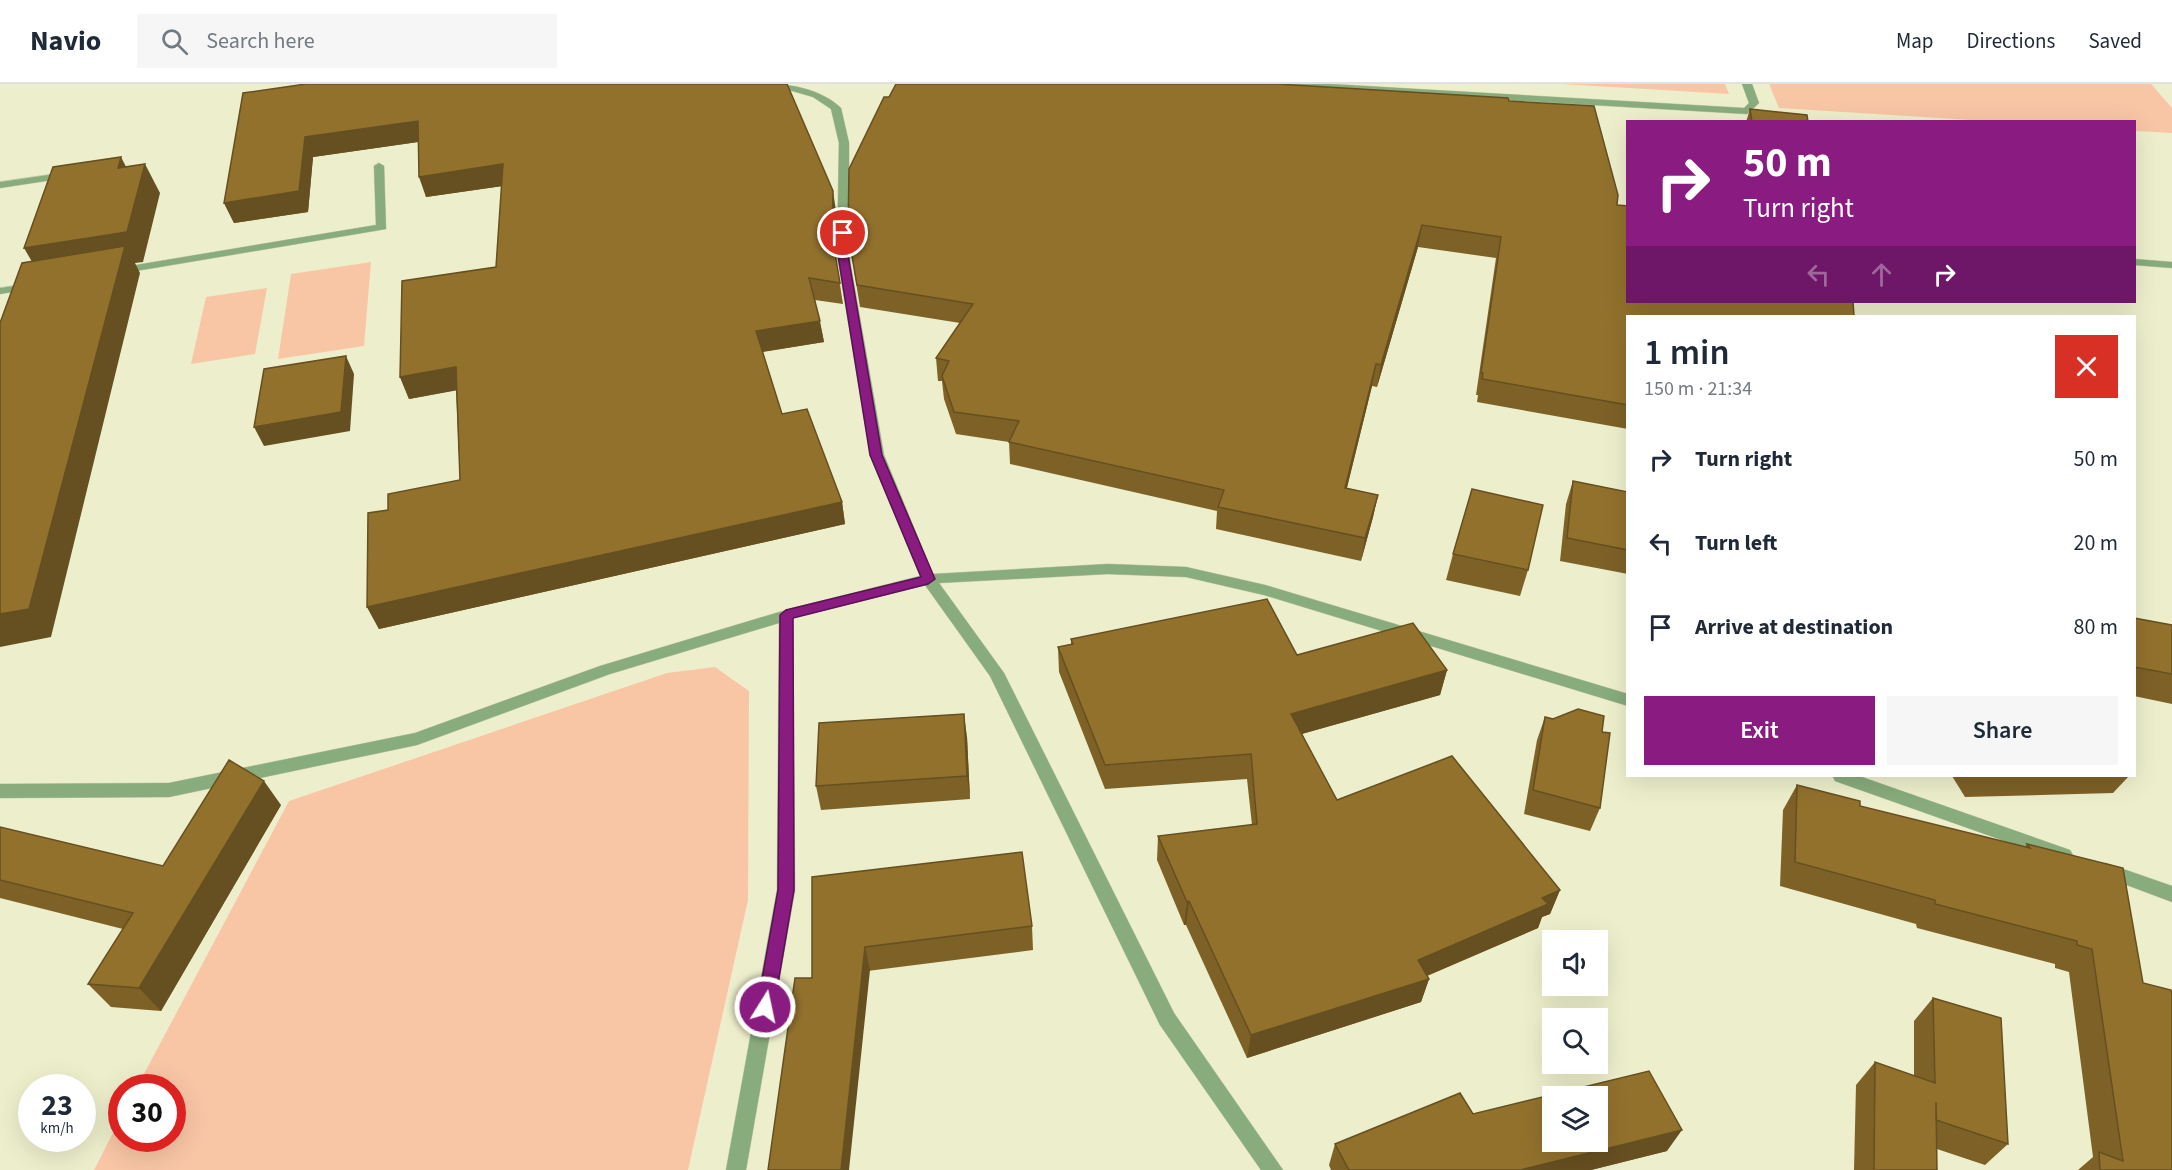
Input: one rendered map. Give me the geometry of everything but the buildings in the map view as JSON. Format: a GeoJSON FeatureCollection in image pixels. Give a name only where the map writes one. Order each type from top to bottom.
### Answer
{"type":"FeatureCollection","features":[{"type":"Feature","properties":{"kind":"street"},"geometry":{"type":"LineString","coordinates":[[773,84],[816,95],[836,108],[844,143],[843,255],[876,455],[928,579],[996,673],[1167,1019],[1273,1170]]}},
{"type":"Feature","properties":{"kind":"street"},"geometry":{"type":"LineString","coordinates":[[1281,84],[1747,111],[1754,103],[1747,84]]}},
{"type":"Feature","properties":{"kind":"street"},"geometry":{"type":"LineString","coordinates":[[104,274],[382,228],[379,166]]}},
{"type":"Feature","properties":{"kind":"street"},"geometry":{"type":"LineString","coordinates":[[0,185],[79,174]]}},
{"type":"Feature","properties":{"kind":"street"},"geometry":{"type":"LineString","coordinates":[[2136,262],[2172,265]]}},
{"type":"Feature","properties":{"kind":"street"},"geometry":{"type":"LineString","coordinates":[[0,291],[46,284]]}},
{"type":"Feature","properties":{"kind":"street"},"geometry":{"type":"LineString","coordinates":[[0,791],[169,790],[417,739],[605,670],[786,615],[928,579],[1108,569],[1186,572],[1265,590],[1626,699]]}},
{"type":"Feature","properties":{"kind":"street"},"geometry":{"type":"LineString","coordinates":[[736,1170],[786,890],[786,615]]}},
{"type":"Feature","properties":{"kind":"street"},"geometry":{"type":"LineString","coordinates":[[1844,777],[2172,894]]}},
{"type":"Feature","properties":{"kind":"shaded area"},"geometry":{"type":"Polygon","coordinates":[[[1561,84],[1725,84],[1729,94],[1561,84]]]}},
{"type":"Feature","properties":{"kind":"shaded area"},"geometry":{"type":"Polygon","coordinates":[[[1769,84],[2151,84],[2172,108],[2172,133],[2136,131],[2136,120],[1971,120],[1779,108],[1769,84]]]}},
{"type":"Feature","properties":{"kind":"shaded area"},"geometry":{"type":"Polygon","coordinates":[[[371,262],[364,346],[278,359],[291,274],[371,262]]]}},
{"type":"Feature","properties":{"kind":"shaded area"},"geometry":{"type":"Polygon","coordinates":[[[267,288],[255,354],[191,364],[206,297],[267,288]]]}},
{"type":"Feature","properties":{"kind":"shaded area"},"geometry":{"type":"Polygon","coordinates":[[[715,667],[749,691],[748,900],[688,1170],[94,1170],[108,1143],[108,1152],[186,1152],[186,1074],[144,1074],[289,801],[667,673],[715,667]]]}},
{"type":"Feature","properties":{"kind":"route"},"geometry":{"type":"LineString","coordinates":[[765,1007],[786,890],[786,615],[928,579],[876,455],[854,331],[843,255],[843,233]]}}]}
